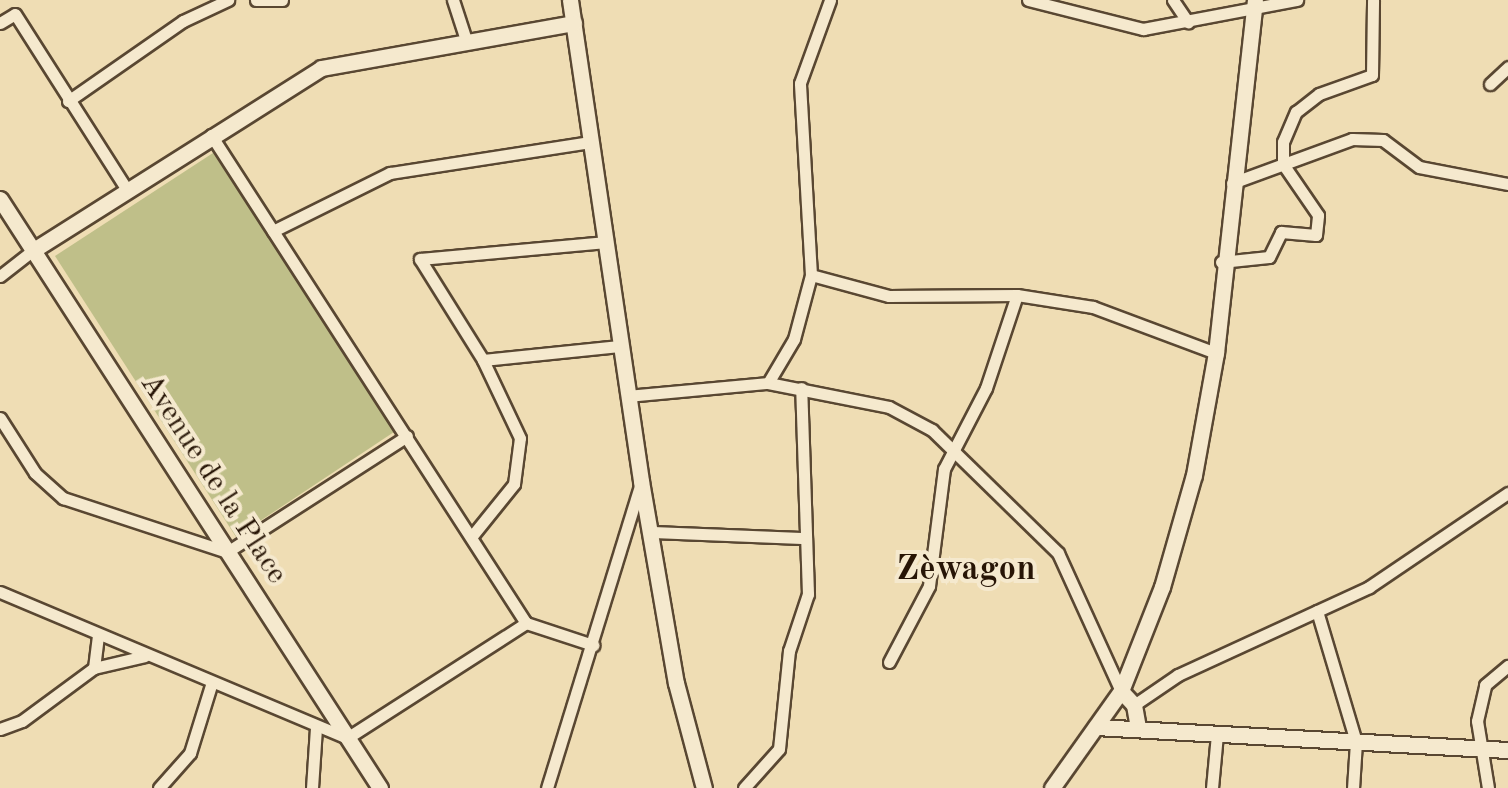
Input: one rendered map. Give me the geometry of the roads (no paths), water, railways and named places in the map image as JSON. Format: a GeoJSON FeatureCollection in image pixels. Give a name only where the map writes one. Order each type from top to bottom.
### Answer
{"type":"FeatureCollection","features":[{"type":"Feature","properties":{"kind":"street"},"geometry":{"type":"LineString","coordinates":[[68,101],[183,21],[228,0]]}},
{"type":"Feature","properties":{"kind":"street"},"geometry":{"type":"LineString","coordinates":[[256,0],[282,0]]}},
{"type":"Feature","properties":{"kind":"street"},"geometry":{"type":"LineString","coordinates":[[453,0],[466,40]]}},
{"type":"Feature","properties":{"kind":"street"},"geometry":{"type":"LineString","coordinates":[[570,0],[641,481],[676,683],[704,788]]}},
{"type":"Feature","properties":{"kind":"street"},"geometry":{"type":"LineString","coordinates":[[768,383],[794,339],[811,276],[800,84],[830,0]]}},
{"type":"Feature","properties":{"kind":"street"},"geometry":{"type":"LineString","coordinates":[[1028,0],[1143,29],[1296,0]]}},
{"type":"Feature","properties":{"kind":"street"},"geometry":{"type":"LineString","coordinates":[[1173,0],[1188,22]]}},
{"type":"Feature","properties":{"kind":"street"},"geometry":{"type":"LineString","coordinates":[[1221,262],[1269,257],[1281,232],[1316,236],[1318,215],[1283,164],[1282,142],[1296,112],[1319,94],[1372,75],[1373,0]]}},
{"type":"Feature","properties":{"kind":"street"},"geometry":{"type":"LineString","coordinates":[[1052,788],[1121,692],[1179,533],[1216,353],[1221,262],[1254,5]]}},
{"type":"Feature","properties":{"kind":"street"},"geometry":{"type":"LineString","coordinates":[[0,24],[15,14],[127,190]]}},
{"type":"Feature","properties":{"kind":"street"},"geometry":{"type":"LineString","coordinates":[[0,276],[32,251],[211,135],[321,68],[574,24]]}},
{"type":"Feature","properties":{"kind":"street"},"geometry":{"type":"LineString","coordinates":[[1490,84],[1508,67]]}},
{"type":"Feature","properties":{"kind":"street"},"geometry":{"type":"LineString","coordinates":[[211,135],[526,623],[593,646]]}},
{"type":"Feature","properties":{"kind":"street"},"geometry":{"type":"LineString","coordinates":[[1232,183],[1352,138],[1384,140],[1418,167],[1508,184]]}},
{"type":"Feature","properties":{"kind":"street"},"geometry":{"type":"LineString","coordinates":[[273,231],[390,173],[590,142]]}},
{"type":"Feature","properties":{"kind":"street","name":"Avenue de la Place"},"geometry":{"type":"LineString","coordinates":[[0,199],[380,788]]}},
{"type":"Feature","properties":{"kind":"street"},"geometry":{"type":"LineString","coordinates":[[472,536],[505,502],[521,449],[514,416],[420,259],[606,242]]}},
{"type":"Feature","properties":{"kind":"street"},"geometry":{"type":"LineString","coordinates":[[811,276],[890,296],[1016,295],[1093,307],[1216,353]]}},
{"type":"Feature","properties":{"kind":"street"},"geometry":{"type":"LineString","coordinates":[[888,662],[929,586],[937,492],[958,450],[1016,295]]}},
{"type":"Feature","properties":{"kind":"street"},"geometry":{"type":"LineString","coordinates":[[483,360],[619,346]]}},
{"type":"Feature","properties":{"kind":"street"},"geometry":{"type":"LineString","coordinates":[[627,396],[768,383],[802,388],[889,406],[958,450],[1058,554],[1121,692],[1134,705],[1138,728]]}},
{"type":"Feature","properties":{"kind":"street"},"geometry":{"type":"LineString","coordinates":[[744,788],[779,748],[789,651],[808,594],[802,538],[802,388]]}},
{"type":"Feature","properties":{"kind":"street"},"geometry":{"type":"LineString","coordinates":[[0,418],[36,474],[62,498],[227,552],[408,436]]}},
{"type":"Feature","properties":{"kind":"street"},"geometry":{"type":"LineString","coordinates":[[547,788],[641,481]]}},
{"type":"Feature","properties":{"kind":"street"},"geometry":{"type":"LineString","coordinates":[[1134,705],[1178,676],[1369,587],[1508,494]]}},
{"type":"Feature","properties":{"kind":"street"},"geometry":{"type":"LineString","coordinates":[[652,532],[802,538]]}},
{"type":"Feature","properties":{"kind":"street"},"geometry":{"type":"LineString","coordinates":[[0,592],[348,738],[526,623]]}},
{"type":"Feature","properties":{"kind":"street"},"geometry":{"type":"LineString","coordinates":[[1317,612],[1356,742],[1353,788]]}},
{"type":"Feature","properties":{"kind":"street"},"geometry":{"type":"LineString","coordinates":[[94,668],[98,634]]}},
{"type":"Feature","properties":{"kind":"street"},"geometry":{"type":"LineString","coordinates":[[0,729],[22,722],[94,668],[150,656]]}},
{"type":"Feature","properties":{"kind":"street"},"geometry":{"type":"LineString","coordinates":[[1488,788],[1478,749],[1485,685],[1508,666]]}},
{"type":"Feature","properties":{"kind":"street"},"geometry":{"type":"LineString","coordinates":[[159,788],[190,753],[212,682]]}},
{"type":"Feature","properties":{"kind":"street"},"geometry":{"type":"LineString","coordinates":[[312,788],[316,727]]}},
{"type":"Feature","properties":{"kind":"street"},"geometry":{"type":"LineString","coordinates":[[1096,727],[1508,750]]}},
{"type":"Feature","properties":{"kind":"street"},"geometry":{"type":"LineString","coordinates":[[1212,788],[1217,734]]}},
{"type":"Feature","properties":{"kind":"district","name":"Zèwagon"},"geometry":{"type":"Point","coordinates":[966,570]}}]}
